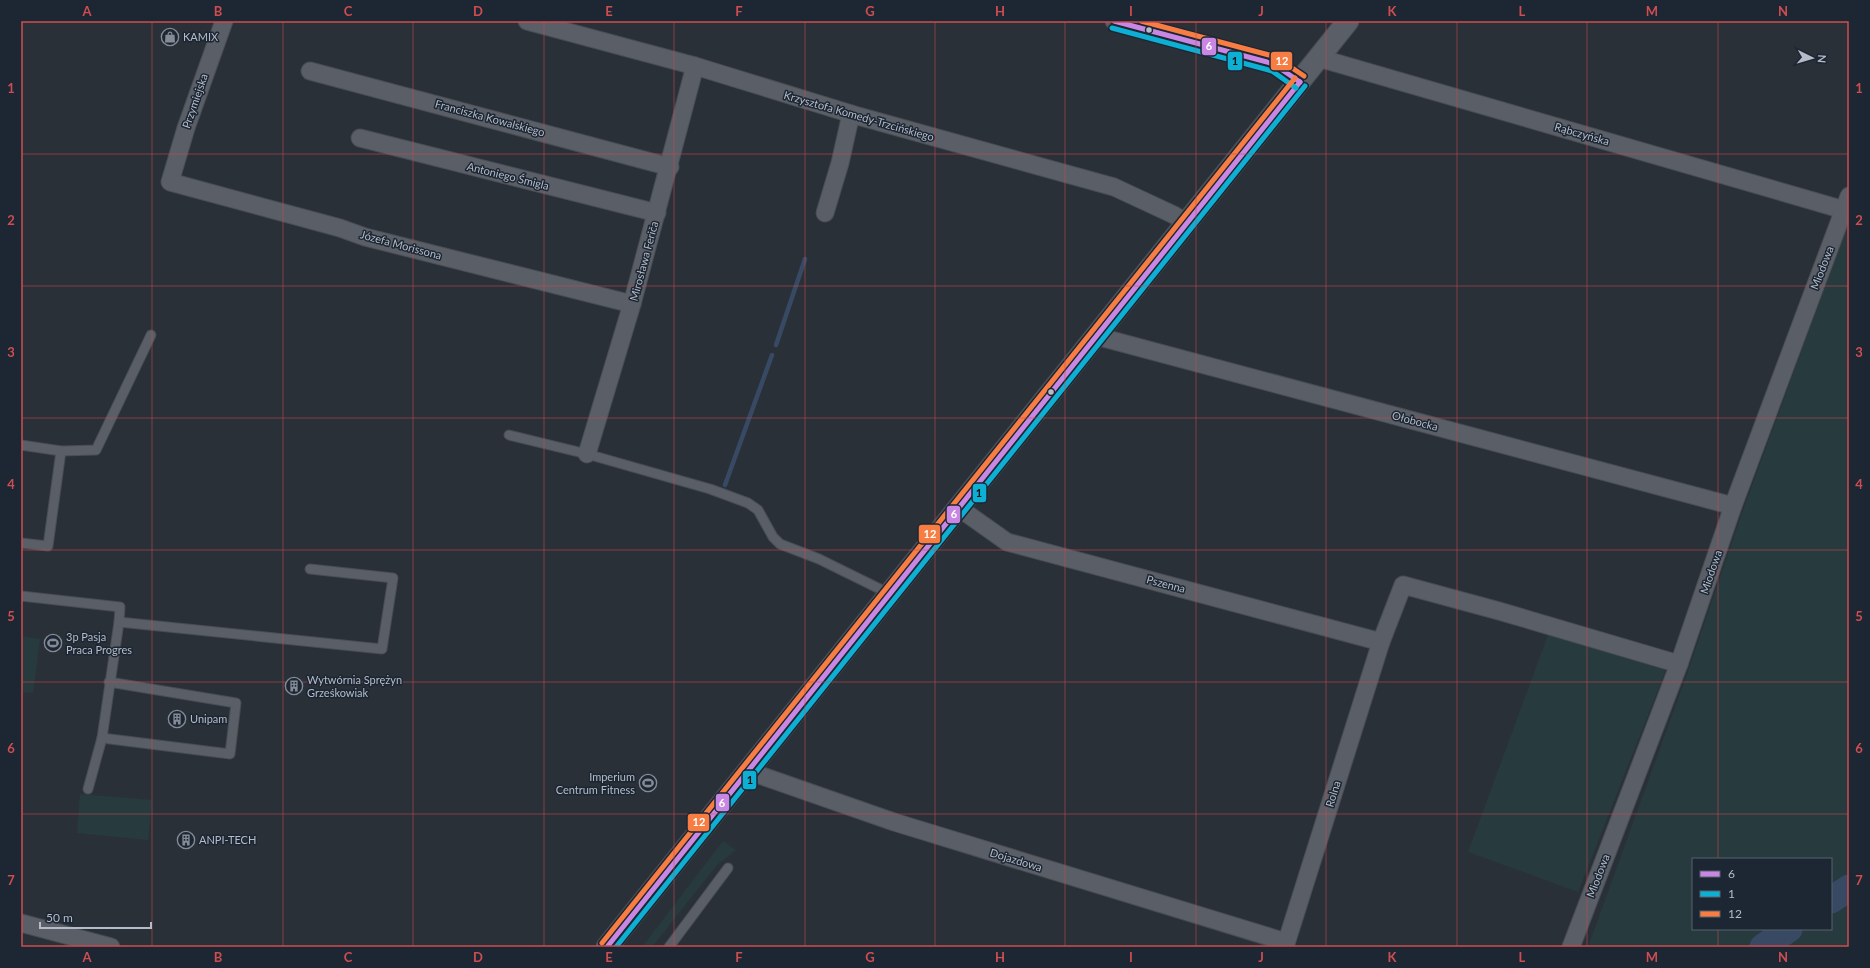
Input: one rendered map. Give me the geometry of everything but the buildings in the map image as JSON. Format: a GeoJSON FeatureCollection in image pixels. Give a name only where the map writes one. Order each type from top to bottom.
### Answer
{"type":"FeatureCollection","features":[{"type":"Feature","properties":{"kind":"street","name":"Przymiejska"},"geometry":{"type":"LineString","coordinates":[[170,182],[186,128],[224,21]]}},
{"type":"Feature","properties":{"kind":"street","name":"Krzysztofa Komedy-Trzcińskiego"},"geometry":{"type":"LineString","coordinates":[[527,21],[695,66],[852,114],[1114,187],[1174,215],[1187,223]]}},
{"type":"Feature","properties":{"kind":"street"},"geometry":{"type":"LineString","coordinates":[[607,947],[960,508],[1348,21]]}},
{"type":"Feature","properties":{"kind":"street"},"geometry":{"type":"LineString","coordinates":[[1124,22],[1267,62],[1275,65],[1300,82]]}},
{"type":"Feature","properties":{"kind":"street","name":"Rąbczyńska"},"geometry":{"type":"LineString","coordinates":[[1319,58],[1847,203]]}},
{"type":"Feature","properties":{"kind":"street","name":"Mirosława Feriča"},"geometry":{"type":"LineString","coordinates":[[587,454],[632,304],[642,262],[670,167],[695,66]]}},
{"type":"Feature","properties":{"kind":"street","name":"Franciszka Kowalskiego"},"geometry":{"type":"LineString","coordinates":[[310,71],[670,167]]}},
{"type":"Feature","properties":{"kind":"street"},"geometry":{"type":"LineString","coordinates":[[825,213],[840,164],[852,114]]}},
{"type":"Feature","properties":{"kind":"street","name":"Antoniego Śmigla"},"geometry":{"type":"LineString","coordinates":[[360,138],[657,213]]}},
{"type":"Feature","properties":{"kind":"street","name":"Józefa Morissona"},"geometry":{"type":"LineString","coordinates":[[170,182],[340,228],[365,237],[632,304]]}},
{"type":"Feature","properties":{"kind":"street","name":"Miodowa"},"geometry":{"type":"LineString","coordinates":[[1571,947],[1679,664],[1733,506],[1847,203]]}},
{"type":"Feature","properties":{"kind":"street","name":"Ołobocka"},"geometry":{"type":"LineString","coordinates":[[1096,336],[1733,506]]}},
{"type":"Feature","properties":{"kind":"street","name":"Pszenna"},"geometry":{"type":"LineString","coordinates":[[960,508],[1007,542],[1381,642]]}},
{"type":"Feature","properties":{"kind":"street","name":"Rolna"},"geometry":{"type":"LineString","coordinates":[[1285,945],[1381,642],[1402,585],[1500,610],[1679,664]]}},
{"type":"Feature","properties":{"kind":"street","name":"Dojazdowa"},"geometry":{"type":"LineString","coordinates":[[748,771],[902,825],[1285,945]]}},
{"type":"Feature","properties":{"kind":"street"},"geometry":{"type":"LineString","coordinates":[[21,923],[111,947]]}},
{"type":"Feature","properties":{"kind":"lane"},"geometry":{"type":"LineString","coordinates":[[21,445],[61,451],[96,450],[151,335]]}},
{"type":"Feature","properties":{"kind":"lane"},"geometry":{"type":"LineString","coordinates":[[509,435],[587,454],[710,489],[748,503],[758,510],[773,537],[780,544],[819,559],[890,594]]}},
{"type":"Feature","properties":{"kind":"lane"},"geometry":{"type":"LineString","coordinates":[[21,543],[48,546],[61,451]]}},
{"type":"Feature","properties":{"kind":"lane"},"geometry":{"type":"LineString","coordinates":[[119,622],[382,649],[393,578],[310,569]]}},
{"type":"Feature","properties":{"kind":"lane"},"geometry":{"type":"LineString","coordinates":[[21,596],[120,607],[102,738],[88,789]]}},
{"type":"Feature","properties":{"kind":"lane"},"geometry":{"type":"LineString","coordinates":[[102,738],[230,754],[236,703],[109,682]]}},
{"type":"Feature","properties":{"kind":"lane"},"geometry":{"type":"LineString","coordinates":[[669,947],[728,868]]}},
{"type":"Feature","properties":{"kind":"green space"},"geometry":{"type":"Polygon","coordinates":[[[1849,222],[1849,947],[1588,947],[1687,674],[1743,510],[1849,222]]]}},
{"type":"Feature","properties":{"kind":"green space"},"geometry":{"type":"Polygon","coordinates":[[[1549,632],[1667,667],[1578,892],[1468,852],[1549,632]]]}},
{"type":"Feature","properties":{"kind":"green space"},"geometry":{"type":"Polygon","coordinates":[[[21,636],[40,639],[33,693],[21,692],[21,636]]]}},
{"type":"Feature","properties":{"kind":"green space"},"geometry":{"type":"Polygon","coordinates":[[[80,794],[152,800],[148,840],[77,833],[80,794]]]}},
{"type":"Feature","properties":{"kind":"green space"},"geometry":{"type":"Polygon","coordinates":[[[723,841],[736,850],[717,865],[652,947],[642,947],[723,841]]]}},
{"type":"Feature","properties":{"kind":"waterway"},"geometry":{"type":"LineString","coordinates":[[776,345],[805,259]]}},
{"type":"Feature","properties":{"kind":"waterway"},"geometry":{"type":"LineString","coordinates":[[725,485],[772,355]]}},
{"type":"Feature","properties":{"kind":"waterway"},"geometry":{"type":"LineString","coordinates":[[1832,899],[1849,888]]}},
{"type":"Feature","properties":{"kind":"waterway"},"geometry":{"type":"LineString","coordinates":[[1763,947],[1788,930]]}},
{"type":"Feature","properties":{"kind":"transit line","name":"6"},"geometry":{"type":"LineString","coordinates":[[1114,21],[1267,62],[1275,65],[1300,82]]}},
{"type":"Feature","properties":{"kind":"transit line","name":"12"},"geometry":{"type":"LineString","coordinates":[[1141,21],[1269,55],[1279,59],[1304,76]]}},
{"type":"Feature","properties":{"kind":"transit line","name":"1"},"geometry":{"type":"LineString","coordinates":[[1112,28],[1272,71],[1296,88]]}},
{"type":"Feature","properties":{"kind":"transit line","name":"12"},"geometry":{"type":"LineString","coordinates":[[602,943],[1295,78]]}},
{"type":"Feature","properties":{"kind":"transit line","name":"6"},"geometry":{"type":"LineString","coordinates":[[607,947],[1300,82]]}},
{"type":"Feature","properties":{"kind":"transit line","name":"1"},"geometry":{"type":"LineString","coordinates":[[616,947],[1305,86]]}},
{"type":"Feature","properties":{"kind":"place","name":"KAMIX"},"geometry":{"type":"Point","coordinates":[170,37]}},
{"type":"Feature","properties":{"kind":"place","name":"3p Pasja Praca Progres"},"geometry":{"type":"Point","coordinates":[53,643]}},
{"type":"Feature","properties":{"kind":"place","name":"Wytwórnia Sprężyn Grześkowiak"},"geometry":{"type":"Point","coordinates":[294,686]}},
{"type":"Feature","properties":{"kind":"place","name":"Unipam"},"geometry":{"type":"Point","coordinates":[177,719]}},
{"type":"Feature","properties":{"kind":"place","name":"Imperium Centrum Fitness"},"geometry":{"type":"Point","coordinates":[648,783]}},
{"type":"Feature","properties":{"kind":"place","name":"ANPI-TECH"},"geometry":{"type":"Point","coordinates":[186,840]}}]}
